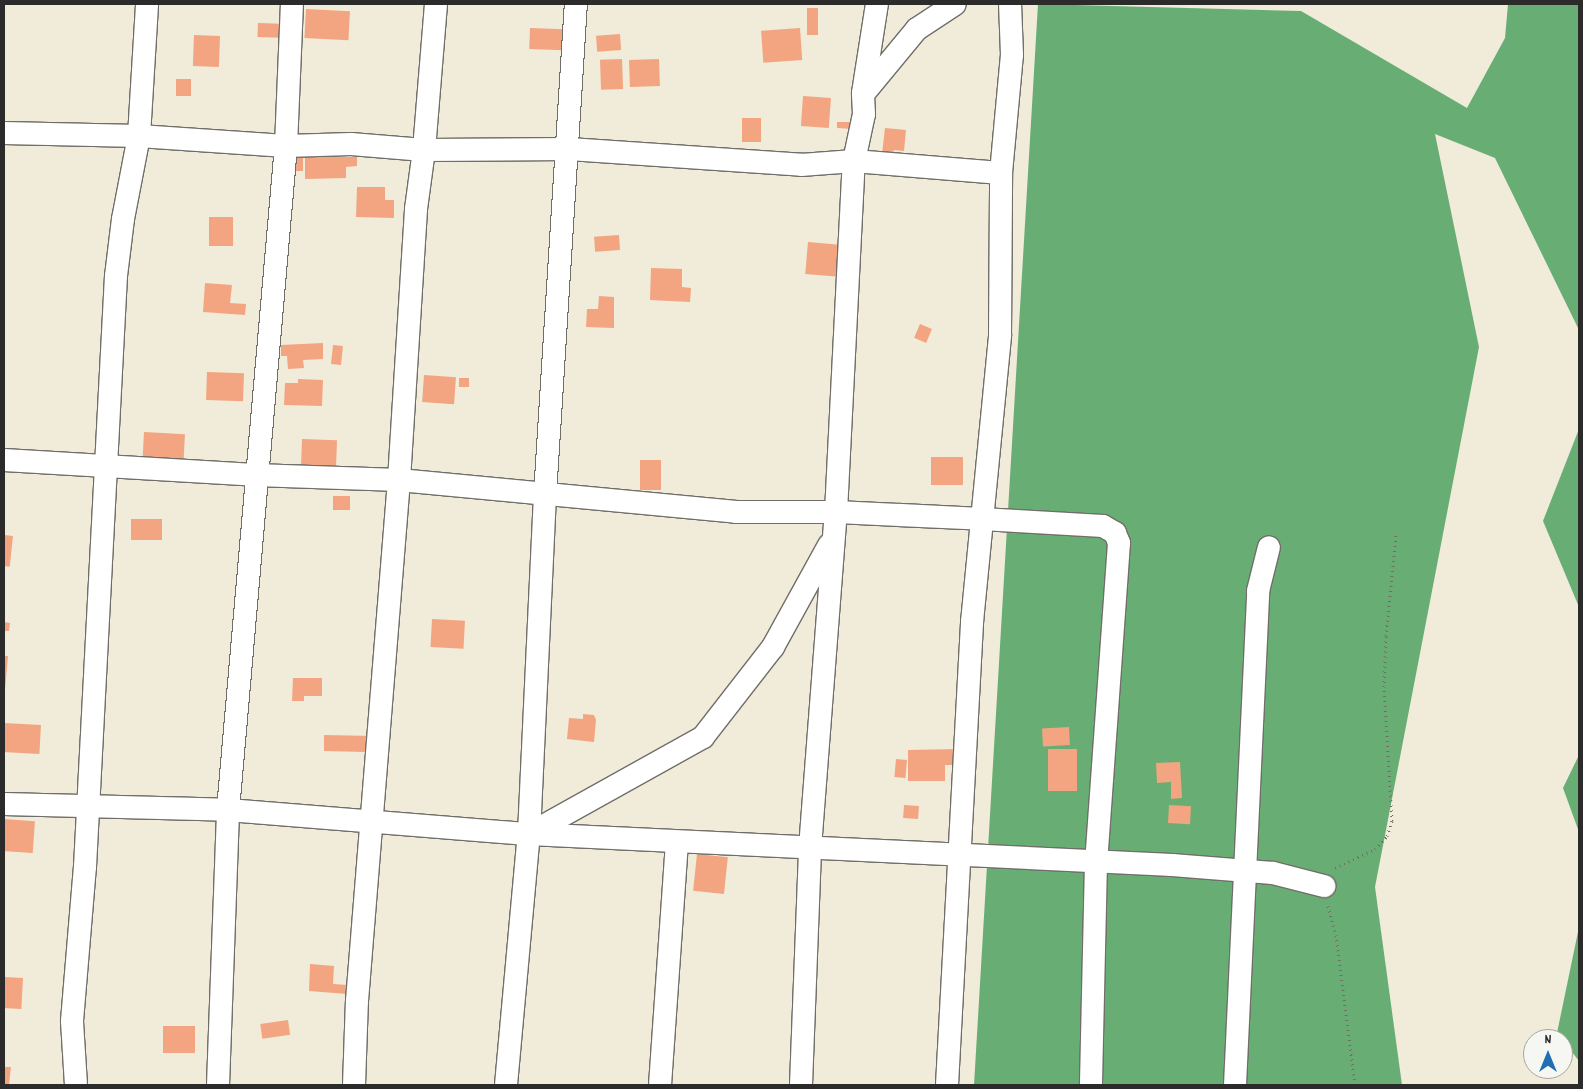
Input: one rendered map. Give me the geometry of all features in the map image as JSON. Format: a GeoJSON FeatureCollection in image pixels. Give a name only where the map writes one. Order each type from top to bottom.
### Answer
{"type":"FeatureCollection","features":[{"type":"Feature","properties":{"kind":"street"},"geometry":{"type":"LineString","coordinates":[[76,1085],[72,1021],[88,808],[116,276],[123,219],[139,136],[147,4]]}},
{"type":"Feature","properties":{"kind":"street"},"geometry":{"type":"LineString","coordinates":[[218,1085],[228,810],[246,627],[255,475],[286,146],[292,4]]}},
{"type":"Feature","properties":{"kind":"street"},"geometry":{"type":"LineString","coordinates":[[354,1085],[357,1001],[398,480],[416,208],[424,150],[436,4]]}},
{"type":"Feature","properties":{"kind":"street"},"geometry":{"type":"LineString","coordinates":[[506,1085],[529,834],[558,265],[569,149],[576,4]]}},
{"type":"Feature","properties":{"kind":"street"},"geometry":{"type":"LineString","coordinates":[[801,1085],[810,848],[836,512],[854,161],[864,114],[863,93],[877,4]]}},
{"type":"Feature","properties":{"kind":"street"},"geometry":{"type":"LineString","coordinates":[[863,93],[917,29],[956,4]]}},
{"type":"Feature","properties":{"kind":"street"},"geometry":{"type":"LineString","coordinates":[[947,1085],[972,622],[1000,334],[1001,173],[1012,54],[1010,4]]}},
{"type":"Feature","properties":{"kind":"street"},"geometry":{"type":"LineString","coordinates":[[4,133],[139,136],[286,146],[351,144],[424,150],[569,149],[801,165],[854,161],[1001,173]]}},
{"type":"Feature","properties":{"kind":"street"},"geometry":{"type":"LineString","coordinates":[[4,460],[106,464],[255,475],[398,480],[736,512],[836,512],[982,519],[1103,526],[1115,532],[1119,543],[1096,862],[1091,1085]]}},
{"type":"Feature","properties":{"kind":"street"},"geometry":{"type":"LineString","coordinates":[[529,834],[703,737],[773,647],[834,535]]}},
{"type":"Feature","properties":{"kind":"street"},"geometry":{"type":"LineString","coordinates":[[1234,1085],[1242,871],[1258,591],[1269,547]]}},
{"type":"Feature","properties":{"kind":"street"},"geometry":{"type":"LineString","coordinates":[[4,804],[88,808],[228,810],[529,834],[677,843],[960,853],[1242,871],[1273,874],[1324,886]]}},
{"type":"Feature","properties":{"kind":"street"},"geometry":{"type":"LineString","coordinates":[[660,1085],[677,843]]}},
{"type":"Feature","properties":{"kind":"path"},"geometry":{"type":"LineString","coordinates":[[1355,1085],[1336,935],[1324,886],[1327,878],[1339,865],[1382,843],[1392,821],[1384,687],[1387,619],[1396,535]]}},
{"type":"Feature","properties":{"kind":"green space"},"geometry":{"type":"Polygon","coordinates":[[[1038,4],[1301,11],[1467,108],[1505,38],[1508,4],[1579,4],[1579,330],[1495,158],[1435,134],[1479,347],[1375,887],[1402,1085],[974,1085],[1038,4]]]}},
{"type":"Feature","properties":{"kind":"green space"},"geometry":{"type":"Polygon","coordinates":[[[1579,429],[1579,607],[1543,521],[1579,429]]]}},
{"type":"Feature","properties":{"kind":"green space"},"geometry":{"type":"Polygon","coordinates":[[[1579,755],[1579,832],[1563,788],[1579,755]]]}},
{"type":"Feature","properties":{"kind":"green space"},"geometry":{"type":"Polygon","coordinates":[[[1579,927],[1579,1061],[1573,1053],[1573,1029],[1558,1029],[1579,927]]]}},
{"type":"Feature","properties":{"kind":"building"},"geometry":{"type":"Polygon","coordinates":[[[807,8],[818,8],[818,35],[807,35],[807,8]]]}},
{"type":"Feature","properties":{"kind":"building"},"geometry":{"type":"Polygon","coordinates":[[[306,9],[350,11],[348,40],[304,38],[306,9]]]}},
{"type":"Feature","properties":{"kind":"building"},"geometry":{"type":"Polygon","coordinates":[[[258,23],[281,24],[280,38],[258,37],[258,23]]]}},
{"type":"Feature","properties":{"kind":"building"},"geometry":{"type":"Polygon","coordinates":[[[530,28],[564,29],[563,50],[529,49],[530,28]]]}},
{"type":"Feature","properties":{"kind":"building"},"geometry":{"type":"Polygon","coordinates":[[[800,28],[802,60],[763,63],[761,31],[800,28]]]}},
{"type":"Feature","properties":{"kind":"building"},"geometry":{"type":"Polygon","coordinates":[[[620,34],[621,50],[597,52],[596,36],[620,34]]]}},
{"type":"Feature","properties":{"kind":"building"},"geometry":{"type":"Polygon","coordinates":[[[194,35],[220,36],[219,67],[193,66],[194,35]]]}},
{"type":"Feature","properties":{"kind":"building"},"geometry":{"type":"Polygon","coordinates":[[[622,59],[623,89],[601,90],[600,60],[622,59]]]}},
{"type":"Feature","properties":{"kind":"building"},"geometry":{"type":"Polygon","coordinates":[[[659,59],[660,86],[630,87],[629,60],[659,59]]]}},
{"type":"Feature","properties":{"kind":"building"},"geometry":{"type":"Polygon","coordinates":[[[176,79],[191,79],[191,96],[176,96],[176,79]]]}},
{"type":"Feature","properties":{"kind":"building"},"geometry":{"type":"Polygon","coordinates":[[[803,96],[831,98],[829,128],[801,126],[803,96]]]}},
{"type":"Feature","properties":{"kind":"building"},"geometry":{"type":"Polygon","coordinates":[[[742,118],[761,118],[761,142],[742,142],[742,118]]]}},
{"type":"Feature","properties":{"kind":"building"},"geometry":{"type":"Polygon","coordinates":[[[837,122],[854,122],[854,129],[837,128],[837,122]]]}},
{"type":"Feature","properties":{"kind":"building"},"geometry":{"type":"Polygon","coordinates":[[[885,128],[906,130],[904,151],[894,150],[893,155],[882,154],[885,128]]]}},
{"type":"Feature","properties":{"kind":"building"},"geometry":{"type":"Polygon","coordinates":[[[291,157],[303,157],[303,171],[291,171],[291,157]]]}},
{"type":"Feature","properties":{"kind":"building"},"geometry":{"type":"Polygon","coordinates":[[[305,157],[357,157],[357,166],[346,167],[346,178],[305,179],[305,157]]]}},
{"type":"Feature","properties":{"kind":"building"},"geometry":{"type":"Polygon","coordinates":[[[357,187],[385,187],[385,200],[394,200],[394,218],[356,217],[357,187]]]}},
{"type":"Feature","properties":{"kind":"building"},"geometry":{"type":"Polygon","coordinates":[[[209,217],[233,217],[233,246],[209,246],[209,217]]]}},
{"type":"Feature","properties":{"kind":"building"},"geometry":{"type":"Polygon","coordinates":[[[619,235],[620,250],[595,252],[594,237],[619,235]]]}},
{"type":"Feature","properties":{"kind":"building"},"geometry":{"type":"Polygon","coordinates":[[[808,242],[842,245],[839,277],[805,274],[808,242]]]}},
{"type":"Feature","properties":{"kind":"building"},"geometry":{"type":"Polygon","coordinates":[[[651,268],[682,269],[682,287],[691,288],[690,302],[650,300],[651,268]]]}},
{"type":"Feature","properties":{"kind":"building"},"geometry":{"type":"Polygon","coordinates":[[[205,283],[232,285],[230,303],[246,304],[245,315],[203,312],[205,283]]]}},
{"type":"Feature","properties":{"kind":"building"},"geometry":{"type":"Polygon","coordinates":[[[599,296],[614,297],[614,328],[586,327],[587,309],[598,309],[599,296]]]}},
{"type":"Feature","properties":{"kind":"building"},"geometry":{"type":"Polygon","coordinates":[[[920,324],[932,329],[926,343],[914,338],[920,324]]]}},
{"type":"Feature","properties":{"kind":"building"},"geometry":{"type":"Polygon","coordinates":[[[323,343],[323,359],[303,360],[304,368],[288,369],[287,356],[281,356],[281,345],[323,343]]]}},
{"type":"Feature","properties":{"kind":"building"},"geometry":{"type":"Polygon","coordinates":[[[333,345],[343,346],[341,365],[331,364],[333,345]]]}},
{"type":"Feature","properties":{"kind":"building"},"geometry":{"type":"Polygon","coordinates":[[[207,372],[244,373],[243,401],[206,400],[207,372]]]}},
{"type":"Feature","properties":{"kind":"building"},"geometry":{"type":"Polygon","coordinates":[[[424,375],[456,377],[454,404],[422,402],[424,375]]]}},
{"type":"Feature","properties":{"kind":"building"},"geometry":{"type":"Polygon","coordinates":[[[459,378],[469,378],[469,387],[459,387],[459,378]]]}},
{"type":"Feature","properties":{"kind":"building"},"geometry":{"type":"Polygon","coordinates":[[[298,379],[323,380],[322,406],[284,405],[285,383],[298,383],[298,379]]]}},
{"type":"Feature","properties":{"kind":"building"},"geometry":{"type":"Polygon","coordinates":[[[144,432],[185,434],[184,460],[143,458],[144,432]]]}},
{"type":"Feature","properties":{"kind":"building"},"geometry":{"type":"Polygon","coordinates":[[[302,439],[337,440],[336,471],[301,470],[302,439]]]}},
{"type":"Feature","properties":{"kind":"building"},"geometry":{"type":"Polygon","coordinates":[[[931,457],[963,457],[963,485],[931,485],[931,457]]]}},
{"type":"Feature","properties":{"kind":"building"},"geometry":{"type":"Polygon","coordinates":[[[640,460],[661,460],[661,490],[640,490],[640,460]]]}},
{"type":"Feature","properties":{"kind":"building"},"geometry":{"type":"Polygon","coordinates":[[[333,496],[350,496],[350,510],[333,510],[333,496]]]}},
{"type":"Feature","properties":{"kind":"building"},"geometry":{"type":"Polygon","coordinates":[[[131,519],[162,519],[162,540],[131,540],[131,519]]]}},
{"type":"Feature","properties":{"kind":"building"},"geometry":{"type":"Polygon","coordinates":[[[4,535],[13,536],[10,567],[4,566],[4,535]]]}},
{"type":"Feature","properties":{"kind":"building"},"geometry":{"type":"Polygon","coordinates":[[[432,619],[465,621],[463,649],[431,647],[432,619]]]}},
{"type":"Feature","properties":{"kind":"building"},"geometry":{"type":"Polygon","coordinates":[[[4,622],[10,623],[9,631],[4,631],[4,622]]]}},
{"type":"Feature","properties":{"kind":"building"},"geometry":{"type":"Polygon","coordinates":[[[4,656],[8,656],[5,690],[4,690],[4,656]]]}},
{"type":"Feature","properties":{"kind":"building"},"geometry":{"type":"Polygon","coordinates":[[[293,678],[322,678],[322,696],[304,696],[304,701],[292,701],[293,678]]]}},
{"type":"Feature","properties":{"kind":"building"},"geometry":{"type":"Polygon","coordinates":[[[583,714],[594,715],[596,720],[594,742],[567,739],[569,718],[583,719],[583,714]]]}},
{"type":"Feature","properties":{"kind":"building"},"geometry":{"type":"Polygon","coordinates":[[[4,723],[41,725],[39,754],[4,752],[4,723]]]}},
{"type":"Feature","properties":{"kind":"building"},"geometry":{"type":"Polygon","coordinates":[[[1069,727],[1070,745],[1043,746],[1042,728],[1069,727]]]}},
{"type":"Feature","properties":{"kind":"building"},"geometry":{"type":"Polygon","coordinates":[[[324,735],[374,736],[366,752],[324,751],[324,735]]]}},
{"type":"Feature","properties":{"kind":"building"},"geometry":{"type":"Polygon","coordinates":[[[957,749],[957,765],[945,765],[945,781],[908,781],[908,750],[957,749]]]}},
{"type":"Feature","properties":{"kind":"building"},"geometry":{"type":"Polygon","coordinates":[[[1048,749],[1077,749],[1077,791],[1048,791],[1048,749]]]}},
{"type":"Feature","properties":{"kind":"building"},"geometry":{"type":"Polygon","coordinates":[[[896,759],[907,760],[905,778],[894,777],[896,759]]]}},
{"type":"Feature","properties":{"kind":"building"},"geometry":{"type":"Polygon","coordinates":[[[1180,762],[1182,798],[1171,799],[1171,782],[1157,783],[1156,763],[1180,762]]]}},
{"type":"Feature","properties":{"kind":"building"},"geometry":{"type":"Polygon","coordinates":[[[904,805],[919,806],[918,819],[903,818],[904,805]]]}},
{"type":"Feature","properties":{"kind":"building"},"geometry":{"type":"Polygon","coordinates":[[[1169,805],[1191,806],[1190,824],[1168,823],[1169,805]]]}},
{"type":"Feature","properties":{"kind":"building"},"geometry":{"type":"Polygon","coordinates":[[[4,819],[35,821],[33,853],[4,851],[4,819]]]}},
{"type":"Feature","properties":{"kind":"building"},"geometry":{"type":"Polygon","coordinates":[[[697,854],[728,857],[724,894],[693,891],[697,854]]]}},
{"type":"Feature","properties":{"kind":"building"},"geometry":{"type":"Polygon","coordinates":[[[310,964],[334,966],[333,984],[348,985],[348,994],[309,991],[310,964]]]}},
{"type":"Feature","properties":{"kind":"building"},"geometry":{"type":"Polygon","coordinates":[[[4,977],[23,978],[21,1009],[4,1008],[4,977]]]}},
{"type":"Feature","properties":{"kind":"building"},"geometry":{"type":"Polygon","coordinates":[[[288,1020],[290,1035],[262,1039],[260,1024],[288,1020]]]}},
{"type":"Feature","properties":{"kind":"building"},"geometry":{"type":"Polygon","coordinates":[[[163,1026],[195,1026],[195,1053],[163,1053],[163,1026]]]}},
{"type":"Feature","properties":{"kind":"building"},"geometry":{"type":"Polygon","coordinates":[[[4,1067],[11,1067],[9,1085],[4,1085],[4,1067]]]}}]}
